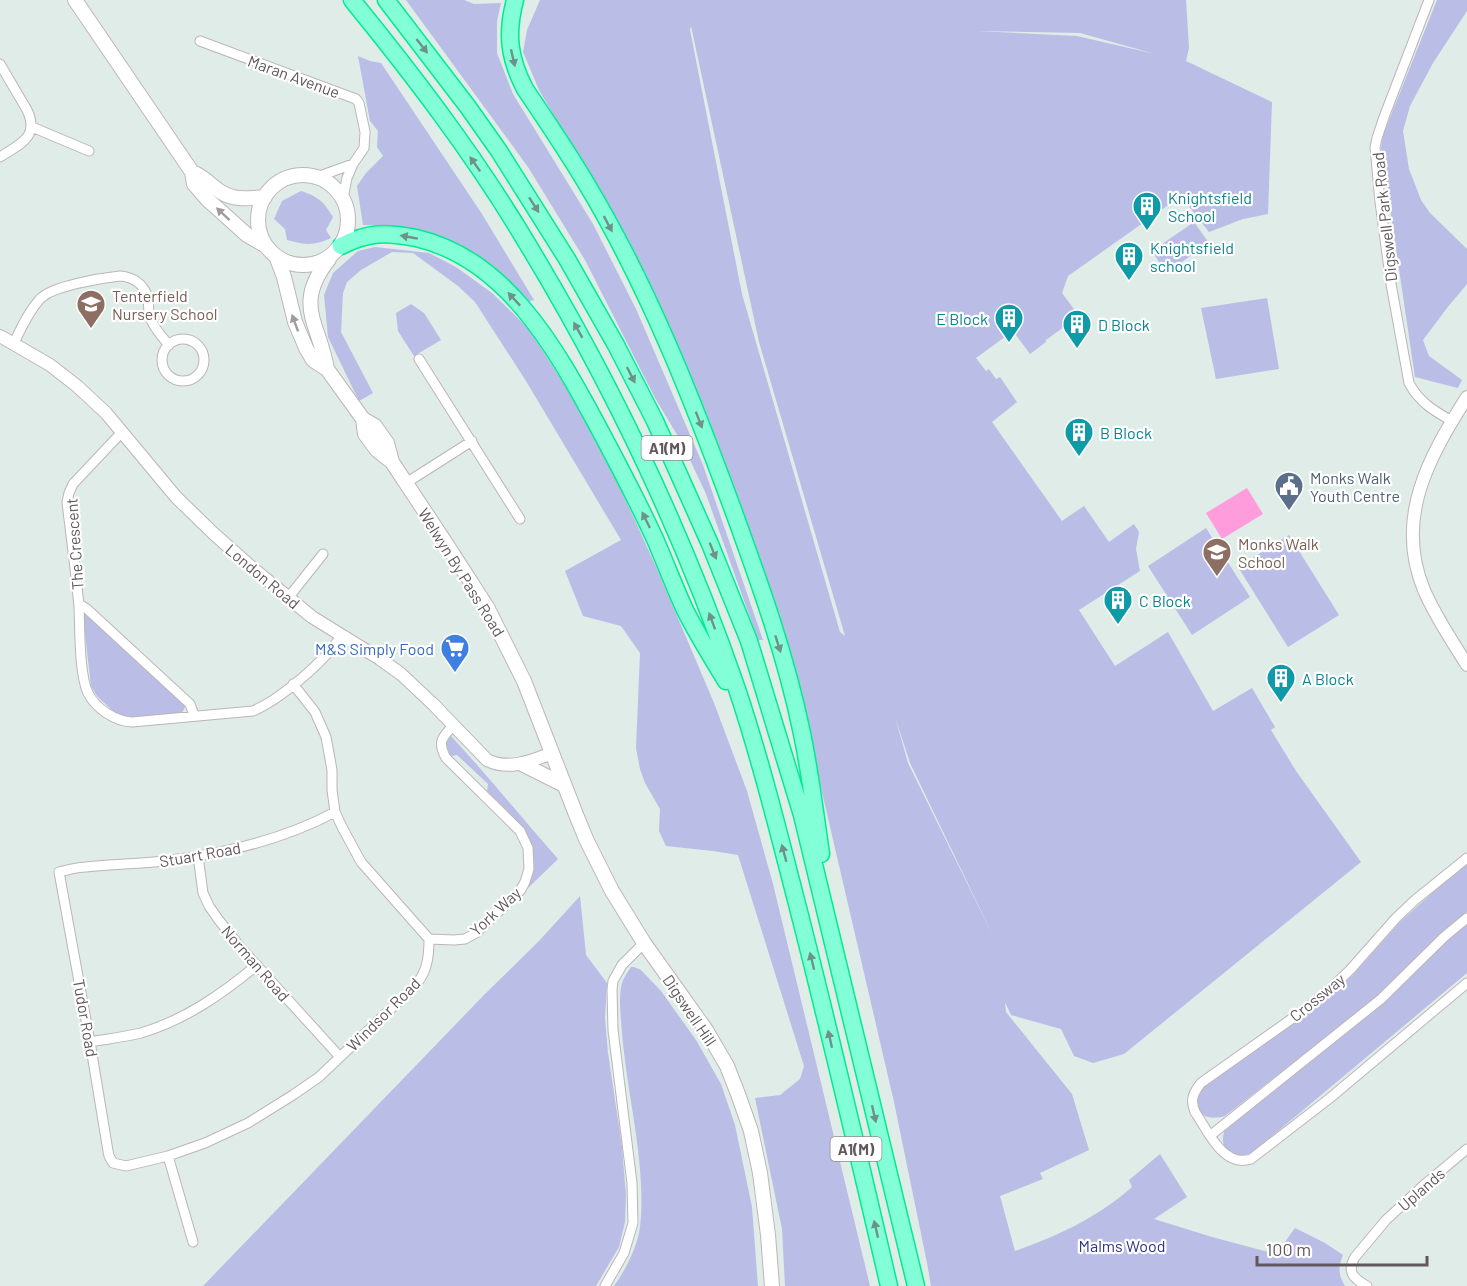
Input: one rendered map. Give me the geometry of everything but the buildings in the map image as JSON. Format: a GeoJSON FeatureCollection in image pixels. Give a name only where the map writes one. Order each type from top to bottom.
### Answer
{"type":"FeatureCollection","features":[{"type":"Feature","properties":{"kind":"highway","name":"A1(M)"},"geometry":{"type":"LineString","coordinates":[[352,0],[406,67],[521,233],[613,396],[657,486],[696,578],[745,716],[770,800],[812,960],[889,1286]]}},
{"type":"Feature","properties":{"kind":"highway","name":"A1(M)"},"geometry":{"type":"LineString","coordinates":[[386,0],[468,106],[567,259],[606,327],[655,421],[710,544],[749,641],[802,815],[916,1286]]}},
{"type":"Feature","properties":{"kind":"highway","name":"A1(M)"},"geometry":{"type":"LineString","coordinates":[[515,0],[511,15],[510,37],[512,60],[517,74],[587,184],[628,262],[692,400],[751,561],[785,668],[801,728],[835,950]]}},
{"type":"Feature","properties":{"kind":"highway","name":"A1(M)"},"geometry":{"type":"LineString","coordinates":[[337,251],[364,236],[375,234],[406,236],[432,243],[450,250],[490,276],[525,310],[561,361],[611,451],[654,538],[686,612],[745,716]]}},
{"type":"Feature","properties":{"kind":"main road"},"geometry":{"type":"LineString","coordinates":[[75,0],[192,172],[194,184],[207,199],[247,236],[286,262],[298,266],[310,265],[322,262],[337,251]]}},
{"type":"Feature","properties":{"kind":"main road"},"geometry":{"type":"LineString","coordinates":[[192,172],[202,176],[221,192],[230,196],[242,199],[265,196]]}},
{"type":"Feature","properties":{"kind":"main road"},"geometry":{"type":"LineString","coordinates":[[299,175],[317,177],[337,189],[348,210],[349,222],[346,235],[314,281],[311,300],[314,326],[325,354],[327,369],[313,360],[300,336],[284,277],[260,234],[258,221],[265,196],[279,182],[299,175]]}},
{"type":"Feature","properties":{"kind":"main road","name":"Welwyn By Pass Road"},"geometry":{"type":"LineString","coordinates":[[327,369],[363,420],[375,426],[387,444],[392,462],[476,589],[497,625],[524,681],[552,753]]}},
{"type":"Feature","properties":{"kind":"main road","name":"Digswell Hill"},"geometry":{"type":"LineString","coordinates":[[552,753],[597,862],[625,913],[706,1030],[724,1060],[735,1086],[751,1131],[760,1173],[772,1286]]}},
{"type":"Feature","properties":{"kind":"main road"},"geometry":{"type":"LineString","coordinates":[[522,764],[564,785]]}},
{"type":"Feature","properties":{"kind":"street","name":"Digswell Park Road"},"geometry":{"type":"LineString","coordinates":[[1429,0],[1384,117],[1375,147],[1391,284],[1409,383],[1424,404],[1452,421]]}},
{"type":"Feature","properties":{"kind":"street","name":"Maran Avenue"},"geometry":{"type":"LineString","coordinates":[[200,41],[356,99],[359,103],[365,140],[364,148],[347,178],[343,198]]}},
{"type":"Feature","properties":{"kind":"street"},"geometry":{"type":"LineString","coordinates":[[0,64],[27,110],[32,127],[26,139],[0,156]]}},
{"type":"Feature","properties":{"kind":"street"},"geometry":{"type":"LineString","coordinates":[[32,127],[89,151]]}},
{"type":"Feature","properties":{"kind":"street"},"geometry":{"type":"LineString","coordinates":[[317,177],[353,164]]}},
{"type":"Feature","properties":{"kind":"street"},"geometry":{"type":"LineString","coordinates":[[14,343],[33,309],[47,293],[59,288],[120,276],[129,277],[143,288],[148,298],[150,318],[169,345]]}},
{"type":"Feature","properties":{"kind":"street","name":"London Road"},"geometry":{"type":"LineString","coordinates":[[0,336],[50,365],[98,404],[165,485],[197,519],[312,617],[380,658],[401,674],[422,692],[487,760],[501,765],[522,764],[552,753]]}},
{"type":"Feature","properties":{"kind":"street"},"geometry":{"type":"LineString","coordinates":[[181,339],[194,342],[203,352],[201,372],[196,377],[183,381],[170,376],[163,364],[163,357],[169,345],[181,339]]}},
{"type":"Feature","properties":{"kind":"street"},"geometry":{"type":"LineString","coordinates":[[419,359],[520,519]]}},
{"type":"Feature","properties":{"kind":"street"},"geometry":{"type":"LineString","coordinates":[[1467,397],[1422,480],[1414,512],[1413,543],[1415,561],[1431,606],[1467,665]]}},
{"type":"Feature","properties":{"kind":"street","name":"The Crescent"},"geometry":{"type":"LineString","coordinates":[[122,432],[73,484],[69,493],[84,678],[92,700],[106,712],[123,721],[132,722],[253,711],[293,684],[325,656],[341,636]]}},
{"type":"Feature","properties":{"kind":"street"},"geometry":{"type":"LineString","coordinates":[[406,483],[472,441]]}},
{"type":"Feature","properties":{"kind":"street"},"geometry":{"type":"LineString","coordinates":[[288,598],[323,554]]}},
{"type":"Feature","properties":{"kind":"street","name":"The Crescent"},"geometry":{"type":"LineString","coordinates":[[79,604],[190,704],[194,715]]}},
{"type":"Feature","properties":{"kind":"street"},"geometry":{"type":"LineString","coordinates":[[293,684],[315,712],[326,737],[332,770],[335,812],[361,862],[429,939]]}},
{"type":"Feature","properties":{"kind":"street","name":"York Way"},"geometry":{"type":"LineString","coordinates":[[429,939],[454,940],[471,936],[520,891],[529,869],[528,848],[524,837],[515,825],[446,758],[441,742],[454,725]]}},
{"type":"Feature","properties":{"kind":"street","name":"Stuart Road"},"geometry":{"type":"LineString","coordinates":[[59,872],[84,867],[198,856],[278,837],[335,812]]}},
{"type":"Feature","properties":{"kind":"street","name":"Norman Road"},"geometry":{"type":"LineString","coordinates":[[198,856],[203,893],[208,906],[257,965],[340,1057]]}},
{"type":"Feature","properties":{"kind":"street","name":"Crossway"},"geometry":{"type":"LineString","coordinates":[[1467,858],[1396,918],[1329,990],[1201,1083],[1194,1094],[1195,1112],[1223,1153],[1233,1160],[1251,1159],[1330,1098],[1467,983]]}},
{"type":"Feature","properties":{"kind":"street","name":"Tudor Road"},"geometry":{"type":"LineString","coordinates":[[59,872],[108,1151],[113,1162]]}},
{"type":"Feature","properties":{"kind":"street"},"geometry":{"type":"LineString","coordinates":[[1211,1136],[1381,999],[1444,937],[1467,918]]}},
{"type":"Feature","properties":{"kind":"street","name":"Windsor Road"},"geometry":{"type":"LineString","coordinates":[[113,1162],[126,1166],[168,1156],[205,1143],[248,1123],[319,1077],[419,981],[428,962],[429,939]]}},
{"type":"Feature","properties":{"kind":"street"},"geometry":{"type":"LineString","coordinates":[[605,1286],[624,1252],[633,1223],[632,1183],[613,1030],[613,981],[622,965],[644,943]]}},
{"type":"Feature","properties":{"kind":"street"},"geometry":{"type":"LineString","coordinates":[[90,1042],[140,1033],[183,1016],[209,1002],[257,965]]}},
{"type":"Feature","properties":{"kind":"street","name":"Uplands"},"geometry":{"type":"LineString","coordinates":[[1367,1286],[1352,1274],[1351,1263],[1354,1257],[1386,1220],[1467,1149]]}},
{"type":"Feature","properties":{"kind":"street"},"geometry":{"type":"LineString","coordinates":[[168,1156],[193,1242]]}},
{"type":"Feature","properties":{"kind":"green space"},"geometry":{"type":"Polygon","coordinates":[[[406,0],[464,0],[474,4],[501,3],[497,21],[497,53],[513,94],[593,224],[636,309],[703,465],[763,640],[758,640],[706,494],[682,443],[655,398],[585,260],[528,167],[406,0]]]}},
{"type":"Feature","properties":{"kind":"green space","name":"Malms Wood"},"geometry":{"type":"Polygon","coordinates":[[[540,0],[1186,0],[1189,48],[1186,61],[1272,102],[1268,214],[1243,219],[1209,232],[1181,196],[1068,276],[1062,293],[1079,316],[1030,354],[1013,331],[976,358],[986,371],[989,369],[996,379],[1000,377],[1017,402],[992,422],[1062,521],[1084,506],[1109,542],[1134,524],[1139,532],[1136,549],[1140,571],[1079,610],[1115,666],[1168,632],[1213,711],[1252,688],[1275,727],[1271,730],[1296,771],[1361,862],[1124,1054],[1093,1063],[1074,1056],[1061,1029],[1011,1015],[1005,1002],[1006,1012],[1072,1094],[1089,1150],[1040,1173],[1043,1179],[1000,1196],[1015,1251],[1062,1232],[1105,1208],[1132,1187],[1129,1180],[1160,1154],[1187,1197],[1154,1219],[1276,1254],[1295,1228],[1343,1255],[1340,1271],[1345,1286],[931,1286],[894,1102],[798,689],[677,347],[642,269],[539,90],[523,52],[527,30],[540,0]],[[691,26],[742,294],[840,632],[845,636],[759,342],[691,26]],[[976,31],[1077,36],[1155,54],[1080,33],[976,31]],[[895,717],[908,763],[995,940],[910,763],[895,717]]]}},
{"type":"Feature","properties":{"kind":"green space"},"geometry":{"type":"Polygon","coordinates":[[[1437,0],[1467,0],[1467,11],[1433,63],[1410,106],[1403,131],[1409,169],[1421,200],[1430,213],[1467,249],[1467,284],[1423,340],[1429,356],[1462,380],[1458,388],[1415,377],[1381,148],[1383,135],[1437,0]]]}},
{"type":"Feature","properties":{"kind":"green space"},"geometry":{"type":"Polygon","coordinates":[[[358,56],[381,63],[482,214],[534,300],[526,302],[430,234],[394,226],[363,225],[357,186],[383,156],[377,147],[378,131],[370,121],[358,56]]]}},
{"type":"Feature","properties":{"kind":"green space"},"geometry":{"type":"Polygon","coordinates":[[[301,191],[320,200],[333,217],[326,230],[331,238],[309,244],[287,240],[285,229],[274,219],[282,201],[301,191]]]}},
{"type":"Feature","properties":{"kind":"green space"},"geometry":{"type":"Polygon","coordinates":[[[1194,222],[1209,243],[1166,273],[1152,251],[1194,222]]]}},
{"type":"Feature","properties":{"kind":"green space"},"geometry":{"type":"Polygon","coordinates":[[[375,247],[429,253],[456,267],[492,293],[529,329],[569,392],[613,472],[714,703],[747,791],[773,884],[870,1286],[785,1286],[782,1229],[755,1098],[780,1095],[800,1079],[804,1066],[738,855],[666,846],[659,831],[660,809],[645,783],[636,748],[640,653],[621,626],[583,616],[565,571],[621,540],[526,381],[475,302],[458,286],[413,253],[392,252],[361,270],[347,282],[343,293],[341,332],[373,393],[359,401],[328,337],[324,295],[333,273],[358,251],[375,247]]]}},
{"type":"Feature","properties":{"kind":"green space"},"geometry":{"type":"Polygon","coordinates":[[[1267,298],[1279,369],[1216,379],[1201,308],[1267,298]]]}},
{"type":"Feature","properties":{"kind":"green space"},"geometry":{"type":"Polygon","coordinates":[[[411,304],[424,313],[441,340],[414,356],[398,331],[396,313],[411,304]]]}},
{"type":"Feature","properties":{"kind":"green space"},"geometry":{"type":"Polygon","coordinates":[[[1206,528],[1250,597],[1192,635],[1148,566],[1206,528]]]}},
{"type":"Feature","properties":{"kind":"green space"},"geometry":{"type":"Polygon","coordinates":[[[1289,535],[1339,615],[1288,647],[1238,567],[1289,535]]]}},
{"type":"Feature","properties":{"kind":"green space"},"geometry":{"type":"Polygon","coordinates":[[[84,614],[185,705],[180,714],[133,718],[122,716],[97,696],[91,686],[84,614]]]}},
{"type":"Feature","properties":{"kind":"green space"},"geometry":{"type":"Polygon","coordinates":[[[451,736],[558,859],[527,889],[533,873],[534,858],[527,836],[513,816],[487,791],[488,784],[457,755],[451,756],[447,743],[451,736]]]}},
{"type":"Feature","properties":{"kind":"green space"},"geometry":{"type":"Polygon","coordinates":[[[1467,864],[1467,912],[1377,997],[1225,1116],[1212,1118],[1201,1113],[1197,1104],[1197,1096],[1207,1083],[1300,1019],[1352,976],[1400,922],[1467,864]]]}},
{"type":"Feature","properties":{"kind":"green space"},"geometry":{"type":"Polygon","coordinates":[[[580,896],[586,955],[607,983],[605,1018],[608,1053],[622,1147],[626,1196],[625,1222],[619,1247],[596,1286],[203,1286],[539,941],[580,896]]]}},
{"type":"Feature","properties":{"kind":"green space"},"geometry":{"type":"Polygon","coordinates":[[[1467,924],[1467,973],[1253,1152],[1239,1155],[1228,1152],[1223,1142],[1226,1127],[1388,999],[1439,948],[1467,924]]]}},
{"type":"Feature","properties":{"kind":"green space"},"geometry":{"type":"Polygon","coordinates":[[[631,967],[641,970],[661,991],[696,1040],[721,1084],[735,1125],[752,1207],[758,1286],[614,1286],[634,1250],[639,1235],[641,1215],[639,1160],[620,1006],[622,983],[631,967]]]}},
{"type":"Feature","properties":{"kind":"shaded area"},"geometry":{"type":"Polygon","coordinates":[[[1247,488],[1263,514],[1222,539],[1206,513],[1247,488]]]}},
{"type":"Feature","properties":{"kind":"place","name":"Knightsfield School"},"geometry":{"type":"Point","coordinates":[1147,232]}},
{"type":"Feature","properties":{"kind":"place","name":"Knightsfield school"},"geometry":{"type":"Point","coordinates":[1129,282]}},
{"type":"Feature","properties":{"kind":"place","name":"Tenterfield Nursery School"},"geometry":{"type":"Point","coordinates":[91,330]}},
{"type":"Feature","properties":{"kind":"place","name":"E Block"},"geometry":{"type":"Point","coordinates":[1009,344]}},
{"type":"Feature","properties":{"kind":"place","name":"D Block"},"geometry":{"type":"Point","coordinates":[1077,350]}},
{"type":"Feature","properties":{"kind":"place","name":"B Block"},"geometry":{"type":"Point","coordinates":[1079,458]}},
{"type":"Feature","properties":{"kind":"place","name":"Monks Walk Youth Centre"},"geometry":{"type":"Point","coordinates":[1289,512]}},
{"type":"Feature","properties":{"kind":"place","name":"Monks Walk School"},"geometry":{"type":"Point","coordinates":[1217,578]}},
{"type":"Feature","properties":{"kind":"place","name":"C Block"},"geometry":{"type":"Point","coordinates":[1118,626]}},
{"type":"Feature","properties":{"kind":"place","name":"M&S Simply Food"},"geometry":{"type":"Point","coordinates":[455,674]}},
{"type":"Feature","properties":{"kind":"place","name":"A Block"},"geometry":{"type":"Point","coordinates":[1281,704]}}]}
